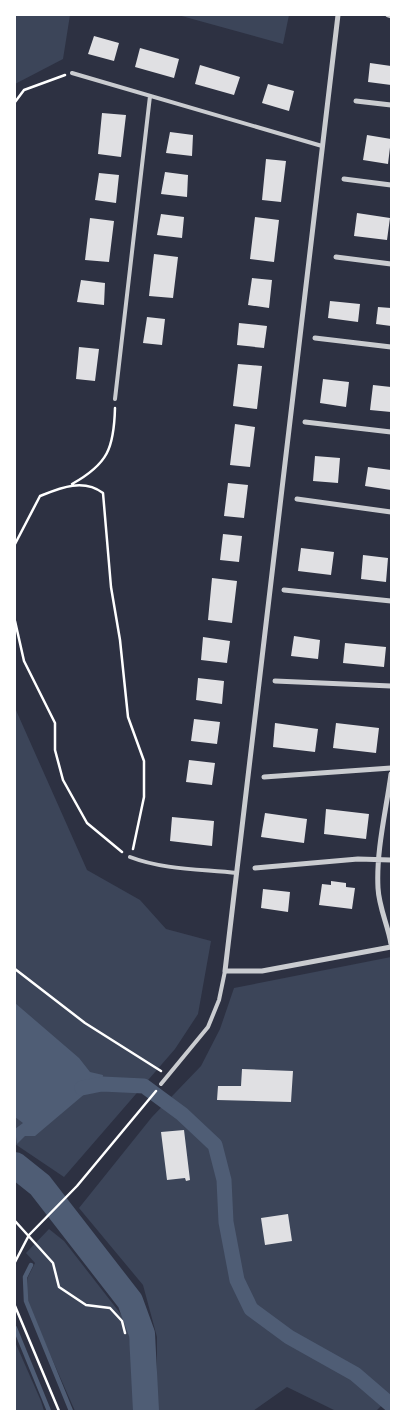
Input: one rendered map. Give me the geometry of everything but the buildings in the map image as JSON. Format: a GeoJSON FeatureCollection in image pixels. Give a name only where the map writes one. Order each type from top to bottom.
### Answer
{"type":"FeatureCollection","features":[{"type":"Feature","properties":{"kind":"street"},"geometry":{"type":"LineString","coordinates":[[338,15],[225,971],[262,972],[391,946],[378,891],[379,860],[391,774]]}},
{"type":"Feature","properties":{"kind":"street"},"geometry":{"type":"LineString","coordinates":[[356,100],[391,105]]}},
{"type":"Feature","properties":{"kind":"street"},"geometry":{"type":"LineString","coordinates":[[344,179],[391,185]]}},
{"type":"Feature","properties":{"kind":"street"},"geometry":{"type":"LineString","coordinates":[[336,257],[391,264]]}},
{"type":"Feature","properties":{"kind":"street"},"geometry":{"type":"LineString","coordinates":[[315,338],[391,347]]}},
{"type":"Feature","properties":{"kind":"street"},"geometry":{"type":"LineString","coordinates":[[305,422],[391,432]]}},
{"type":"Feature","properties":{"kind":"street"},"geometry":{"type":"LineString","coordinates":[[298,499],[391,512]]}},
{"type":"Feature","properties":{"kind":"street"},"geometry":{"type":"LineString","coordinates":[[284,590],[391,601]]}},
{"type":"Feature","properties":{"kind":"street"},"geometry":{"type":"LineString","coordinates":[[275,681],[391,686]]}},
{"type":"Feature","properties":{"kind":"street"},"geometry":{"type":"LineString","coordinates":[[264,777],[391,768]]}},
{"type":"Feature","properties":{"kind":"street"},"geometry":{"type":"LineString","coordinates":[[255,868],[358,859],[391,860]]}},
{"type":"Feature","properties":{"kind":"lane"},"geometry":{"type":"LineString","coordinates":[[72,73],[322,146]]}},
{"type":"Feature","properties":{"kind":"lane"},"geometry":{"type":"LineString","coordinates":[[115,399],[150,96]]}},
{"type":"Feature","properties":{"kind":"lane"},"geometry":{"type":"LineString","coordinates":[[130,857],[162,867],[237,873]]}},
{"type":"Feature","properties":{"kind":"lane"},"geometry":{"type":"LineString","coordinates":[[161,1084],[208,1027],[219,1000],[225,971]]}},
{"type":"Feature","properties":{"kind":"path"},"geometry":{"type":"LineString","coordinates":[[15,102],[24,90],[56,76],[72,73]]}},
{"type":"Feature","properties":{"kind":"path"},"geometry":{"type":"LineString","coordinates":[[15,544],[40,496],[72,484],[95,471],[109,448],[114,429],[115,399]]}},
{"type":"Feature","properties":{"kind":"path"},"geometry":{"type":"LineString","coordinates":[[15,621],[24,661],[55,723],[55,750],[63,780],[87,823],[130,857],[144,797],[144,761],[128,717],[120,640],[111,588],[103,493],[96,488],[72,484]]}},
{"type":"Feature","properties":{"kind":"path"},"geometry":{"type":"LineString","coordinates":[[15,969],[85,1023],[168,1076]]}},
{"type":"Feature","properties":{"kind":"path"},"geometry":{"type":"LineString","coordinates":[[15,1262],[29,1235],[40,1226],[77,1186],[149,1100]]}},
{"type":"Feature","properties":{"kind":"path"},"geometry":{"type":"LineString","coordinates":[[15,1221],[53,1263],[60,1288],[86,1306],[110,1308],[122,1321],[125,1333]]}},
{"type":"Feature","properties":{"kind":"path"},"geometry":{"type":"LineString","coordinates":[[15,1306],[59,1411]]}},
{"type":"Feature","properties":{"kind":"shaded area"},"geometry":{"type":"Polygon","coordinates":[[[15,15],[70,15],[63,59],[15,84],[15,15]]]}},
{"type":"Feature","properties":{"kind":"shaded area"},"geometry":{"type":"Polygon","coordinates":[[[178,15],[289,15],[283,44],[178,15]]]}},
{"type":"Feature","properties":{"kind":"shaded area"},"geometry":{"type":"Polygon","coordinates":[[[15,708],[87,870],[140,900],[166,929],[211,941],[198,1014],[175,1049],[64,1177],[15,1144],[15,708]]]}},
{"type":"Feature","properties":{"kind":"shaded area"},"geometry":{"type":"Polygon","coordinates":[[[391,957],[391,1396],[376,1411],[336,1411],[287,1387],[253,1411],[157,1411],[157,1337],[143,1285],[79,1208],[152,1117],[201,1066],[220,1029],[234,988],[391,957]]]}},
{"type":"Feature","properties":{"kind":"shaded area"},"geometry":{"type":"Polygon","coordinates":[[[15,1003],[79,1058],[90,1072],[103,1075],[101,1090],[87,1092],[35,1136],[25,1136],[17,1144],[15,1129],[23,1123],[15,1117],[15,1003]]]}},
{"type":"Feature","properties":{"kind":"shaded area"},"geometry":{"type":"Polygon","coordinates":[[[49,1229],[64,1241],[127,1322],[134,1373],[134,1411],[75,1411],[27,1302],[28,1277],[35,1263],[26,1253],[49,1229]]]}},
{"type":"Feature","properties":{"kind":"shaded area"},"geometry":{"type":"Polygon","coordinates":[[[15,1342],[41,1401],[44,1411],[15,1411],[15,1342]]]}},
{"type":"Feature","properties":{"kind":"waterway"},"geometry":{"type":"LineString","coordinates":[[82,1088],[102,1084],[144,1086],[182,1114],[215,1145],[224,1180],[226,1222],[237,1280],[251,1309],[289,1337],[355,1374],[391,1405]]}},
{"type":"Feature","properties":{"kind":"waterway"},"geometry":{"type":"LineString","coordinates":[[15,1165],[40,1185],[130,1301],[142,1334],[146,1411]]}},
{"type":"Feature","properties":{"kind":"waterway"},"geometry":{"type":"LineString","coordinates":[[31,1265],[25,1277],[26,1301],[71,1411]]}},
{"type":"Feature","properties":{"kind":"waterway"},"geometry":{"type":"LineString","coordinates":[[15,1328],[49,1411]]}}]}
